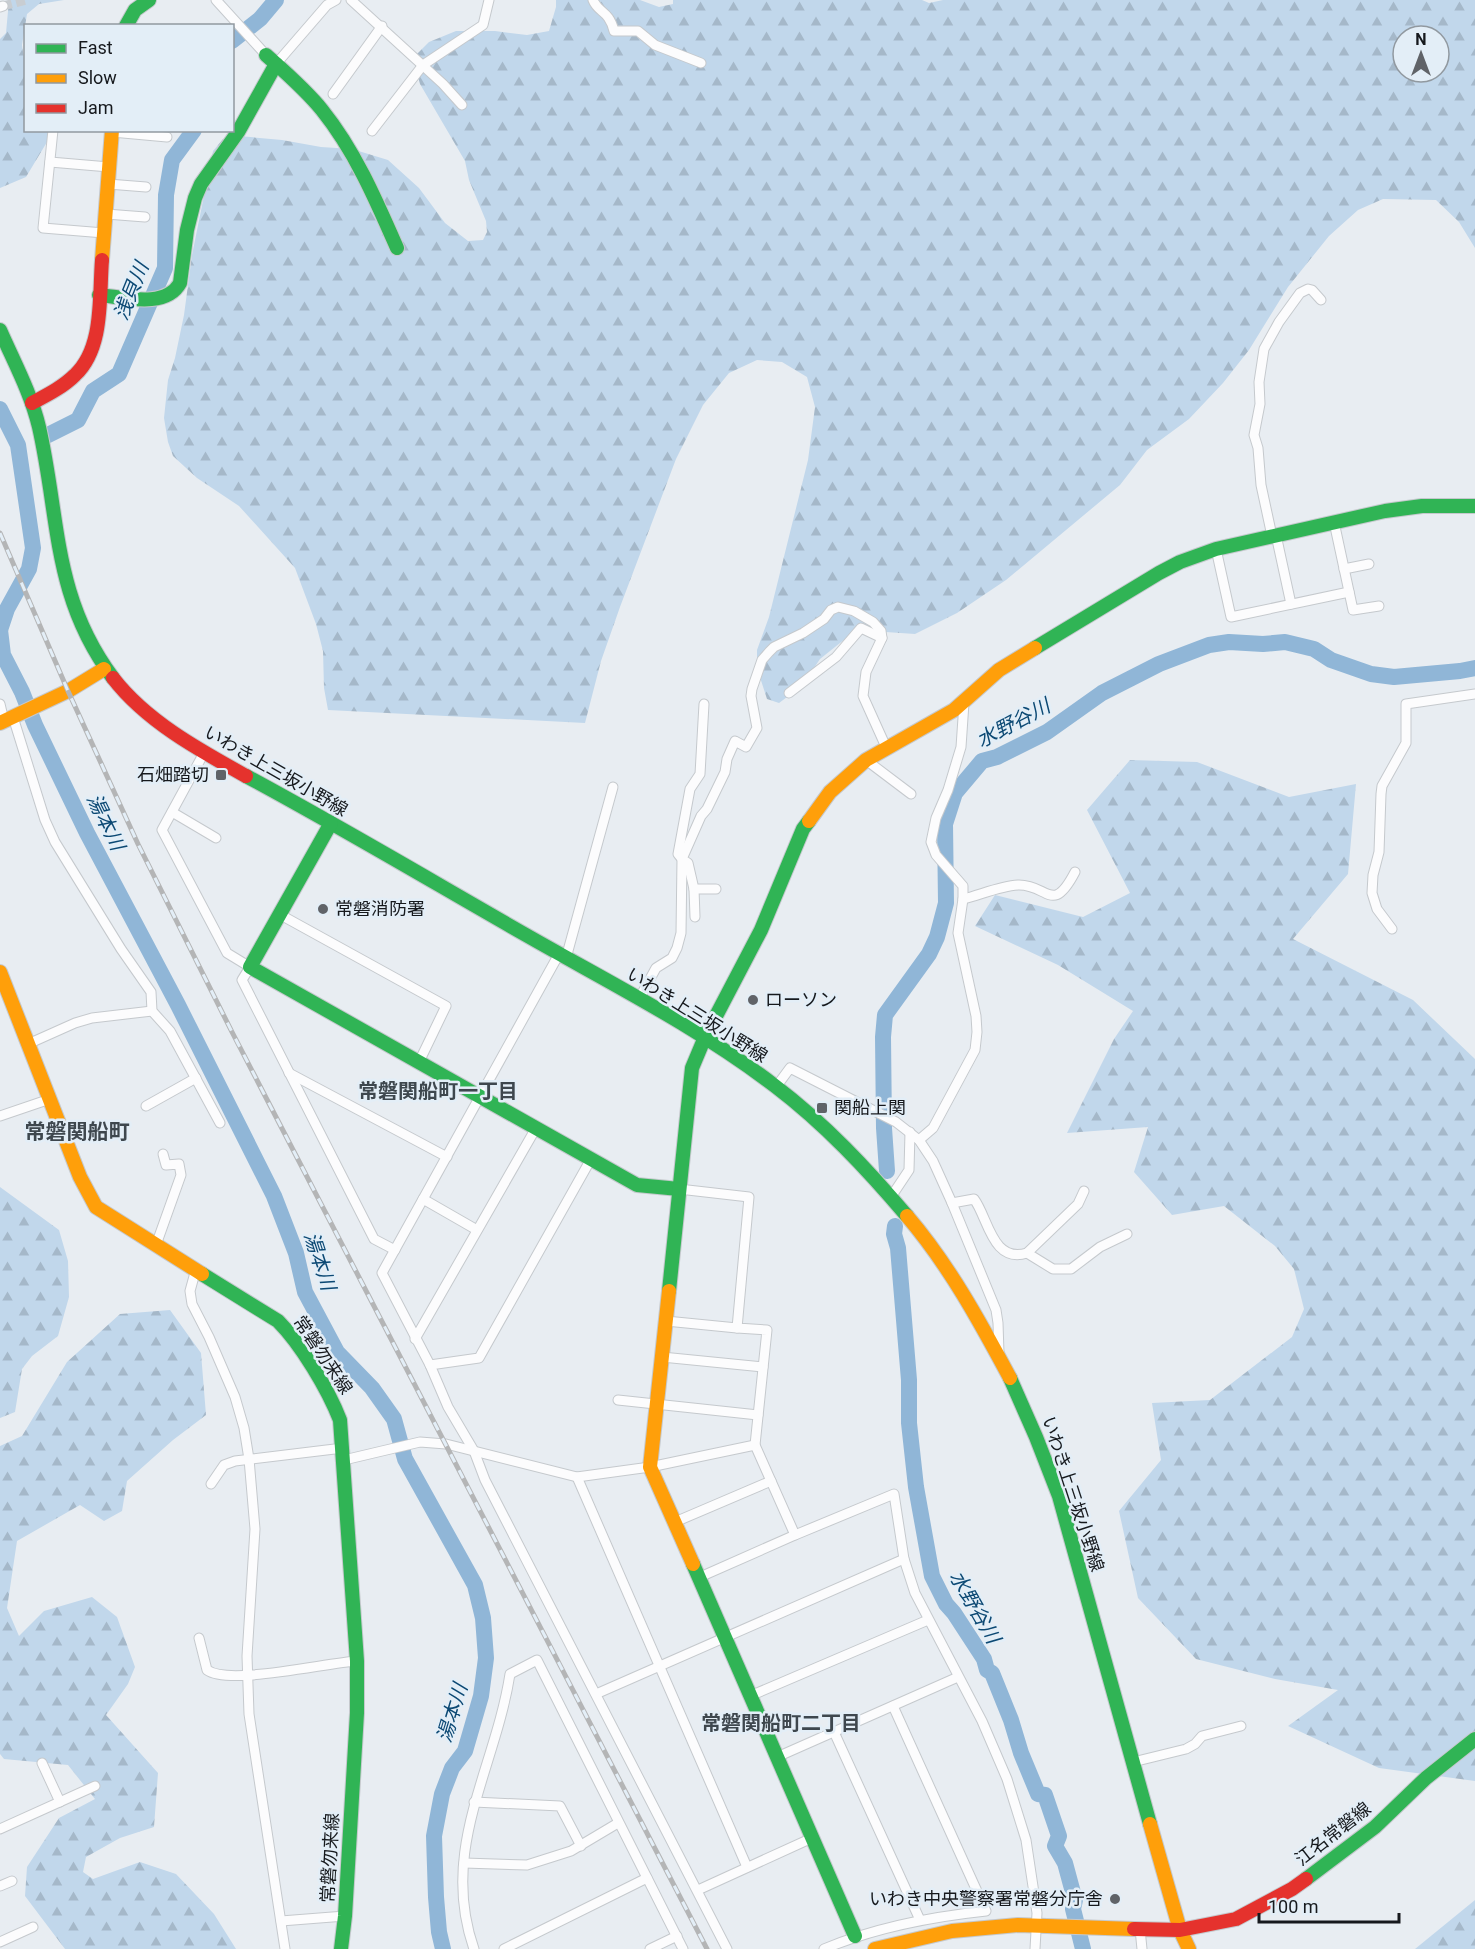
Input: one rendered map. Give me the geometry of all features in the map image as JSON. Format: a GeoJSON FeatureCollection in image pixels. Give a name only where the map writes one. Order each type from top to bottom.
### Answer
{"type":"FeatureCollection","features":[{"type":"Feature","properties":{"kind":"main road"},"geometry":{"type":"LineString","coordinates":[[127,24],[136,7],[148,0]]}},
{"type":"Feature","properties":{"kind":"main road"},"geometry":{"type":"LineString","coordinates":[[99,296],[160,298],[172,294],[180,283],[187,230],[195,198],[201,184],[238,132],[271,59],[322,111],[339,135],[365,178],[397,248]]}},
{"type":"Feature","properties":{"kind":"main road"},"geometry":{"type":"LineString","coordinates":[[32,403],[69,381],[87,361],[95,330],[99,296],[112,132]]}},
{"type":"Feature","properties":{"kind":"main road","name":"いわき上三坂小野線"},"geometry":{"type":"LineString","coordinates":[[0,330],[32,403],[44,447],[61,564],[74,607],[104,669],[148,713],[205,751],[705,1037],[776,1087],[814,1120],[874,1177],[911,1220],[971,1305],[999,1355],[1026,1410],[1059,1496],[1180,1930],[1189,1949]]}},
{"type":"Feature","properties":{"kind":"main road"},"geometry":{"type":"LineString","coordinates":[[855,1936],[651,1467],[692,1068],[705,1037],[761,930],[803,829],[830,792],[866,760],[886,747],[941,719],[964,703],[999,670],[1180,562],[1216,549],[1274,535],[1405,508],[1475,506]]}},
{"type":"Feature","properties":{"kind":"main road"},"geometry":{"type":"LineString","coordinates":[[8,719],[86,681],[104,669]]}},
{"type":"Feature","properties":{"kind":"main road"},"geometry":{"type":"LineString","coordinates":[[330,823],[249,967],[637,1185],[679,1189]]}},
{"type":"Feature","properties":{"kind":"main road","name":"常磐勿来線"},"geometry":{"type":"LineString","coordinates":[[0,972],[80,1177],[96,1207],[263,1310],[288,1331],[335,1404],[340,1420],[344,1454],[357,1661],[357,1713],[341,1949]]}},
{"type":"Feature","properties":{"kind":"main road","name":"江名常磐線"},"geometry":{"type":"LineString","coordinates":[[874,1949],[952,1931],[1018,1925],[1180,1930],[1236,1919],[1292,1889],[1375,1827],[1426,1778],[1475,1738]]}},
{"type":"Feature","properties":{"kind":"street"},"geometry":{"type":"LineString","coordinates":[[216,0],[249,39],[271,59],[327,5],[336,0]]}},
{"type":"Feature","properties":{"kind":"street"},"geometry":{"type":"LineString","coordinates":[[351,0],[423,65],[462,105]]}},
{"type":"Feature","properties":{"kind":"street"},"geometry":{"type":"LineString","coordinates":[[372,131],[423,65],[483,25],[489,0]]}},
{"type":"Feature","properties":{"kind":"street"},"geometry":{"type":"LineString","coordinates":[[593,0],[595,5],[611,19],[614,32],[638,31],[655,45],[701,63]]}},
{"type":"Feature","properties":{"kind":"street"},"geometry":{"type":"LineString","coordinates":[[333,94],[382,27]]}},
{"type":"Feature","properties":{"kind":"street"},"geometry":{"type":"LineString","coordinates":[[53,132],[43,228],[104,233]]}},
{"type":"Feature","properties":{"kind":"street"},"geometry":{"type":"LineString","coordinates":[[121,132],[167,137]]}},
{"type":"Feature","properties":{"kind":"street"},"geometry":{"type":"LineString","coordinates":[[50,162],[109,166]]}},
{"type":"Feature","properties":{"kind":"street"},"geometry":{"type":"LineString","coordinates":[[108,184],[146,188]]}},
{"type":"Feature","properties":{"kind":"street"},"geometry":{"type":"LineString","coordinates":[[106,214],[145,218]]}},
{"type":"Feature","properties":{"kind":"street"},"geometry":{"type":"LineString","coordinates":[[1291,604],[1261,485],[1254,435],[1260,404],[1259,382],[1264,349],[1279,322],[1300,293],[1308,289],[1312,290],[1321,300]]}},
{"type":"Feature","properties":{"kind":"street"},"geometry":{"type":"LineString","coordinates":[[1334,522],[1353,610],[1379,606]]}},
{"type":"Feature","properties":{"kind":"street"},"geometry":{"type":"LineString","coordinates":[[1216,549],[1231,617],[1349,592]]}},
{"type":"Feature","properties":{"kind":"street"},"geometry":{"type":"LineString","coordinates":[[1344,569],[1369,564]]}},
{"type":"Feature","properties":{"kind":"street"},"geometry":{"type":"LineString","coordinates":[[639,999],[656,968],[672,957],[676,948],[681,933],[682,859],[724,772],[735,741],[746,747],[757,728],[751,696],[752,688],[762,660],[769,652],[774,647],[803,633],[838,607],[854,611],[873,622],[881,630],[882,638],[866,672],[863,696],[886,747]]}},
{"type":"Feature","properties":{"kind":"street"},"geometry":{"type":"LineString","coordinates":[[789,693],[836,657],[861,628],[882,638]]}},
{"type":"Feature","properties":{"kind":"street"},"geometry":{"type":"LineString","coordinates":[[1392,929],[1374,902],[1373,875],[1379,858],[1382,786],[1406,743],[1406,704],[1475,694]]}},
{"type":"Feature","properties":{"kind":"street"},"geometry":{"type":"LineString","coordinates":[[919,1140],[933,1128],[977,1043],[976,1016],[958,933],[963,886],[940,861],[933,849],[932,834],[961,747],[964,703]]}},
{"type":"Feature","properties":{"kind":"street"},"geometry":{"type":"LineString","coordinates":[[0,704],[8,719],[55,842],[121,949],[151,992],[152,1011],[170,1031],[220,1123]]}},
{"type":"Feature","properties":{"kind":"street"},"geometry":{"type":"LineString","coordinates":[[695,918],[694,889],[688,863],[678,854],[690,789],[700,774],[704,704]]}},
{"type":"Feature","properties":{"kind":"street"},"geometry":{"type":"LineString","coordinates":[[205,751],[162,830],[227,953],[249,967],[242,980],[374,1239],[395,1250]]}},
{"type":"Feature","properties":{"kind":"street"},"geometry":{"type":"LineString","coordinates":[[866,760],[911,794]]}},
{"type":"Feature","properties":{"kind":"street"},"geometry":{"type":"LineString","coordinates":[[613,787],[562,956],[480,1096],[382,1273],[430,1365],[448,1407],[474,1451],[485,1480],[728,1949]]}},
{"type":"Feature","properties":{"kind":"street"},"geometry":{"type":"LineString","coordinates":[[172,812],[216,838]]}},
{"type":"Feature","properties":{"kind":"street"},"geometry":{"type":"LineString","coordinates":[[963,899],[1020,885],[1048,895],[1055,895],[1067,888],[1075,872]]}},
{"type":"Feature","properties":{"kind":"street"},"geometry":{"type":"LineString","coordinates":[[694,889],[716,889]]}},
{"type":"Feature","properties":{"kind":"street"},"geometry":{"type":"LineString","coordinates":[[279,914],[446,1006],[419,1062]]}},
{"type":"Feature","properties":{"kind":"street"},"geometry":{"type":"LineString","coordinates":[[28,1044],[92,1018],[152,1011]]}},
{"type":"Feature","properties":{"kind":"street"},"geometry":{"type":"LineString","coordinates":[[776,1087],[790,1068],[896,1122],[919,1140],[933,1161],[996,1310],[999,1355]]}},
{"type":"Feature","properties":{"kind":"street"},"geometry":{"type":"LineString","coordinates":[[289,1073],[447,1156]]}},
{"type":"Feature","properties":{"kind":"street"},"geometry":{"type":"LineString","coordinates":[[146,1106],[196,1078]]}},
{"type":"Feature","properties":{"kind":"street"},"geometry":{"type":"LineString","coordinates":[[0,1116],[50,1099]]}},
{"type":"Feature","properties":{"kind":"street"},"geometry":{"type":"LineString","coordinates":[[415,1339],[536,1128]]}},
{"type":"Feature","properties":{"kind":"street"},"geometry":{"type":"LineString","coordinates":[[891,1197],[909,1170],[910,1132]]}},
{"type":"Feature","properties":{"kind":"street"},"geometry":{"type":"LineString","coordinates":[[156,1245],[181,1175],[179,1164],[166,1165],[163,1154]]}},
{"type":"Feature","properties":{"kind":"street"},"geometry":{"type":"LineString","coordinates":[[430,1365],[479,1358],[591,1159]]}},
{"type":"Feature","properties":{"kind":"street"},"geometry":{"type":"LineString","coordinates":[[679,1189],[749,1197],[737,1328]]}},
{"type":"Feature","properties":{"kind":"street"},"geometry":{"type":"LineString","coordinates":[[952,1203],[974,1198],[996,1244],[1014,1254],[1027,1252],[1078,1204],[1084,1191]]}},
{"type":"Feature","properties":{"kind":"street"},"geometry":{"type":"LineString","coordinates":[[423,1199],[477,1230]]}},
{"type":"Feature","properties":{"kind":"street"},"geometry":{"type":"LineString","coordinates":[[1027,1252],[1053,1269],[1071,1269],[1100,1246],[1127,1234]]}},
{"type":"Feature","properties":{"kind":"street"},"geometry":{"type":"LineString","coordinates":[[196,1269],[190,1291],[192,1304],[235,1397],[244,1428],[249,1460],[255,1528],[247,1676],[252,1743],[285,1949]]}},
{"type":"Feature","properties":{"kind":"street"},"geometry":{"type":"LineString","coordinates":[[666,1321],[767,1330],[755,1445],[795,1535]]}},
{"type":"Feature","properties":{"kind":"street"},"geometry":{"type":"LineString","coordinates":[[662,1357],[763,1367]]}},
{"type":"Feature","properties":{"kind":"street"},"geometry":{"type":"LineString","coordinates":[[618,1400],[758,1415]]}},
{"type":"Feature","properties":{"kind":"street"},"geometry":{"type":"LineString","coordinates":[[211,1484],[224,1465],[235,1461],[382,1451],[420,1442],[446,1444],[577,1477],[651,1467],[755,1445]]}},
{"type":"Feature","properties":{"kind":"street"},"geometry":{"type":"LineString","coordinates":[[577,1477],[747,1867]]}},
{"type":"Feature","properties":{"kind":"street"},"geometry":{"type":"LineString","coordinates":[[675,1522],[771,1481]]}},
{"type":"Feature","properties":{"kind":"street"},"geometry":{"type":"LineString","coordinates":[[699,1577],[894,1494],[904,1559],[915,1593],[982,1721],[1013,1800],[1031,1866],[1037,1913],[1035,1949]]}},
{"type":"Feature","properties":{"kind":"street"},"geometry":{"type":"LineString","coordinates":[[596,1694],[904,1559]]}},
{"type":"Feature","properties":{"kind":"street"},"geometry":{"type":"LineString","coordinates":[[750,1696],[928,1620]]}},
{"type":"Feature","properties":{"kind":"street"},"geometry":{"type":"LineString","coordinates":[[199,1638],[207,1670],[210,1673],[247,1676],[357,1661]]}},
{"type":"Feature","properties":{"kind":"street"},"geometry":{"type":"LineString","coordinates":[[474,1949],[464,1909],[462,1879],[470,1819],[506,1700],[510,1674],[537,1660],[683,1949]]}},
{"type":"Feature","properties":{"kind":"street"},"geometry":{"type":"LineString","coordinates":[[777,1757],[958,1677]]}},
{"type":"Feature","properties":{"kind":"street"},"geometry":{"type":"LineString","coordinates":[[824,1949],[855,1936],[920,1920],[986,1911],[893,1706]]}},
{"type":"Feature","properties":{"kind":"street"},"geometry":{"type":"LineString","coordinates":[[1134,1762],[1186,1749],[1202,1736],[1241,1726]]}},
{"type":"Feature","properties":{"kind":"street"},"geometry":{"type":"LineString","coordinates":[[834,1732],[920,1920]]}},
{"type":"Feature","properties":{"kind":"street"},"geometry":{"type":"LineString","coordinates":[[42,1763],[60,1802]]}},
{"type":"Feature","properties":{"kind":"street"},"geometry":{"type":"LineString","coordinates":[[0,1829],[96,1786]]}},
{"type":"Feature","properties":{"kind":"street"},"geometry":{"type":"LineString","coordinates":[[474,1802],[560,1806],[581,1846]]}},
{"type":"Feature","properties":{"kind":"street"},"geometry":{"type":"LineString","coordinates":[[464,1863],[527,1865],[581,1846],[618,1823]]}},
{"type":"Feature","properties":{"kind":"street"},"geometry":{"type":"LineString","coordinates":[[698,1890],[812,1838]]}},
{"type":"Feature","properties":{"kind":"street"},"geometry":{"type":"LineString","coordinates":[[504,1949],[646,1878]]}},
{"type":"Feature","properties":{"kind":"street"},"geometry":{"type":"LineString","coordinates":[[0,1886],[12,1881]]}},
{"type":"Feature","properties":{"kind":"street"},"geometry":{"type":"LineString","coordinates":[[281,1921],[345,1916]]}},
{"type":"Feature","properties":{"kind":"street"},"geometry":{"type":"LineString","coordinates":[[0,1942],[33,1927]]}},
{"type":"Feature","properties":{"kind":"street"},"geometry":{"type":"LineString","coordinates":[[1140,1929],[1142,1949]]}},
{"type":"Feature","properties":{"kind":"street"},"geometry":{"type":"LineString","coordinates":[[650,1949],[676,1936]]}},
{"type":"Feature","properties":{"kind":"green space"},"geometry":{"type":"Polygon","coordinates":[[[9,0],[64,0],[39,4],[27,14],[22,45],[24,132],[53,132],[26,177],[0,188],[0,39],[6,33],[9,0]]]}},
{"type":"Feature","properties":{"kind":"green space"},"geometry":{"type":"Polygon","coordinates":[[[556,0],[640,0],[659,7],[673,4],[673,0],[922,0],[929,3],[943,0],[1475,0],[1475,248],[1459,222],[1436,200],[1383,199],[1358,210],[1329,236],[1288,287],[1249,350],[1223,383],[1189,419],[1147,450],[1120,485],[1006,580],[957,613],[915,634],[871,631],[845,639],[820,659],[802,686],[779,703],[767,699],[757,668],[757,650],[769,617],[808,460],[815,407],[807,377],[782,362],[757,360],[729,373],[703,405],[676,459],[601,661],[585,723],[328,710],[324,688],[323,651],[316,624],[295,568],[239,506],[197,478],[173,456],[168,442],[164,418],[168,380],[184,315],[192,255],[213,151],[223,139],[239,136],[352,149],[388,160],[419,188],[445,223],[468,241],[483,240],[487,232],[486,221],[469,180],[465,161],[420,84],[413,58],[429,42],[456,31],[495,31],[527,35],[549,31],[556,0]]]}},
{"type":"Feature","properties":{"kind":"green space"},"geometry":{"type":"Polygon","coordinates":[[[1130,760],[1197,762],[1289,797],[1356,784],[1348,874],[1293,939],[1413,1000],[1475,1059],[1475,1781],[1379,1768],[1288,1726],[1338,1690],[1275,1679],[1196,1659],[1138,1598],[1119,1511],[1161,1460],[1152,1403],[1210,1400],[1292,1337],[1304,1309],[1294,1269],[1275,1246],[1224,1206],[1172,1215],[1134,1172],[1148,1127],[1067,1133],[1114,1039],[1133,1011],[1058,965],[975,926],[995,895],[1083,917],[1130,893],[1087,810],[1130,760]]]}},
{"type":"Feature","properties":{"kind":"green space"},"geometry":{"type":"Polygon","coordinates":[[[0,1187],[59,1230],[68,1261],[69,1297],[58,1336],[32,1356],[22,1369],[15,1412],[0,1418],[0,1187]]]}},
{"type":"Feature","properties":{"kind":"green space"},"geometry":{"type":"Polygon","coordinates":[[[170,1310],[201,1353],[206,1415],[173,1440],[127,1481],[122,1511],[104,1521],[80,1505],[17,1541],[7,1608],[19,1636],[44,1611],[92,1597],[117,1617],[135,1667],[128,1684],[106,1715],[158,1773],[154,1827],[120,1838],[86,1857],[83,1872],[93,1879],[140,1862],[176,1874],[214,1914],[236,1949],[65,1949],[25,1896],[27,1867],[59,1818],[95,1799],[68,1765],[4,1759],[0,1754],[0,1446],[22,1436],[67,1362],[120,1314],[170,1310]]]}},
{"type":"Feature","properties":{"kind":"green space"},"geometry":{"type":"Polygon","coordinates":[[[1475,1900],[1475,1949],[1415,1949],[1475,1900]]]}},
{"type":"Feature","properties":{"kind":"waterway","name":"浅貝川"},"geometry":{"type":"LineString","coordinates":[[234,39],[260,19],[276,0]]}},
{"type":"Feature","properties":{"kind":"waterway","name":"浅貝川"},"geometry":{"type":"LineString","coordinates":[[48,435],[78,420],[93,391],[119,374],[165,268],[166,195],[172,160],[193,132]]}},
{"type":"Feature","properties":{"kind":"waterway","name":"湯本川"},"geometry":{"type":"LineString","coordinates":[[0,409],[18,445],[33,548],[29,569],[7,609],[0,630]]}},
{"type":"Feature","properties":{"kind":"waterway","name":"湯本川"},"geometry":{"type":"LineString","coordinates":[[0,630],[3,655],[87,833],[178,1005],[274,1196],[296,1253],[305,1292],[337,1352],[372,1388],[394,1419],[405,1459],[475,1585],[483,1618],[486,1658],[481,1696],[465,1751],[452,1768],[442,1794],[434,1836],[436,1897],[443,1949]]}},
{"type":"Feature","properties":{"kind":"waterway","name":"水野谷川"},"geometry":{"type":"LineString","coordinates":[[887,1171],[884,1128],[883,1037],[885,1015],[929,954],[937,937],[946,903],[945,824],[955,793],[982,761],[997,757],[1047,732],[1102,693],[1159,664],[1209,645],[1229,642],[1263,644],[1285,642],[1314,649],[1331,660],[1371,674],[1394,677],[1475,668]]}},
{"type":"Feature","properties":{"kind":"waterway","name":"水野谷川"},"geometry":{"type":"LineString","coordinates":[[895,1226],[909,1380],[909,1423],[916,1487],[932,1576],[946,1604],[984,1659],[987,1670],[992,1673],[1038,1794],[1045,1795],[1059,1836],[1055,1846],[1065,1863],[1075,1900],[1073,1909],[1083,1949]]}},
{"type":"Feature","properties":{"kind":"tunnel"},"geometry":{"type":"LineString","coordinates":[[3,6],[26,0]]}},
{"type":"Feature","properties":{"kind":"railway"},"geometry":{"type":"LineString","coordinates":[[0,533],[68,691],[138,844],[232,1032],[707,1949]]}},
{"type":"Feature","properties":{"kind":"traffic: fast"},"geometry":{"type":"LineString","coordinates":[[127,24],[135,10],[149,0]]}},
{"type":"Feature","properties":{"kind":"traffic: fast"},"geometry":{"type":"LineString","coordinates":[[266,55],[309,95],[345,142],[364,176],[397,248]]}},
{"type":"Feature","properties":{"kind":"traffic: fast"},"geometry":{"type":"LineString","coordinates":[[99,295],[143,300],[155,299],[173,291],[180,283],[187,230],[201,184],[238,132],[276,64]]}},
{"type":"Feature","properties":{"kind":"traffic: fast"},"geometry":{"type":"LineString","coordinates":[[0,330],[36,414],[68,587],[93,647],[113,678]]}},
{"type":"Feature","properties":{"kind":"traffic: fast"},"geometry":{"type":"LineString","coordinates":[[1035,648],[1159,573],[1180,562],[1216,549],[1385,511],[1422,506],[1475,506]]}},
{"type":"Feature","properties":{"kind":"traffic: fast"},"geometry":{"type":"LineString","coordinates":[[246,776],[653,1006],[715,1044],[775,1086],[828,1131],[907,1216]]}},
{"type":"Feature","properties":{"kind":"traffic: fast"},"geometry":{"type":"LineString","coordinates":[[669,1291],[692,1068],[705,1037],[761,930],[803,829],[809,821]]}},
{"type":"Feature","properties":{"kind":"traffic: fast"},"geometry":{"type":"LineString","coordinates":[[331,823],[250,967],[637,1185],[679,1189]]}},
{"type":"Feature","properties":{"kind":"traffic: fast"},"geometry":{"type":"LineString","coordinates":[[202,1274],[278,1321],[296,1342],[313,1368],[340,1420],[357,1661],[357,1713],[341,1949]]}},
{"type":"Feature","properties":{"kind":"traffic: fast"},"geometry":{"type":"LineString","coordinates":[[1010,1378],[1059,1496],[1150,1824]]}},
{"type":"Feature","properties":{"kind":"traffic: fast"},"geometry":{"type":"LineString","coordinates":[[693,1564],[855,1936]]}},
{"type":"Feature","properties":{"kind":"traffic: fast"},"geometry":{"type":"LineString","coordinates":[[1306,1879],[1375,1827],[1426,1778],[1475,1739]]}},
{"type":"Feature","properties":{"kind":"traffic: slow"},"geometry":{"type":"LineString","coordinates":[[102,260],[112,132]]}},
{"type":"Feature","properties":{"kind":"traffic: slow"},"geometry":{"type":"LineString","coordinates":[[809,821],[830,792],[866,760],[954,710],[999,670],[1035,648]]}},
{"type":"Feature","properties":{"kind":"traffic: slow"},"geometry":{"type":"LineString","coordinates":[[0,723],[68,691],[104,669]]}},
{"type":"Feature","properties":{"kind":"traffic: slow"},"geometry":{"type":"LineString","coordinates":[[0,972],[80,1177],[96,1207],[202,1274]]}},
{"type":"Feature","properties":{"kind":"traffic: slow"},"geometry":{"type":"LineString","coordinates":[[907,1216],[950,1274],[1010,1378]]}},
{"type":"Feature","properties":{"kind":"traffic: slow"},"geometry":{"type":"LineString","coordinates":[[669,1291],[650,1467],[693,1564]]}},
{"type":"Feature","properties":{"kind":"traffic: slow"},"geometry":{"type":"LineString","coordinates":[[1150,1824],[1180,1930],[1189,1949]]}},
{"type":"Feature","properties":{"kind":"traffic: slow"},"geometry":{"type":"LineString","coordinates":[[875,1949],[952,1931],[1018,1925],[1134,1929]]}},
{"type":"Feature","properties":{"kind":"traffic: jam"},"geometry":{"type":"LineString","coordinates":[[32,403],[55,391],[75,375],[91,351],[100,306],[102,260]]}},
{"type":"Feature","properties":{"kind":"traffic: jam"},"geometry":{"type":"LineString","coordinates":[[113,678],[141,708],[157,721],[192,745],[246,776]]}},
{"type":"Feature","properties":{"kind":"traffic: jam"},"geometry":{"type":"LineString","coordinates":[[1134,1929],[1180,1930],[1236,1919],[1306,1879]]}},
{"type":"Feature","properties":{"kind":"place","name":"石畑踏切"},"geometry":{"type":"Point","coordinates":[221,775]}},
{"type":"Feature","properties":{"kind":"place","name":"常磐消防署"},"geometry":{"type":"Point","coordinates":[323,909]}},
{"type":"Feature","properties":{"kind":"place","name":"ローソン"},"geometry":{"type":"Point","coordinates":[753,1000]}},
{"type":"Feature","properties":{"kind":"place","name":"関船上関"},"geometry":{"type":"Point","coordinates":[822,1108]}},
{"type":"Feature","properties":{"kind":"place","name":"いわき中央警察署常磐分庁舎"},"geometry":{"type":"Point","coordinates":[1115,1899]}},
{"type":"Feature","properties":{"kind":"district","name":"常磐関船町一丁目"},"geometry":{"type":"Point","coordinates":[438,1091]}},
{"type":"Feature","properties":{"kind":"district","name":"常磐関船町"},"geometry":{"type":"Point","coordinates":[77,1132]}},
{"type":"Feature","properties":{"kind":"district","name":"常磐関船町二丁目"},"geometry":{"type":"Point","coordinates":[781,1723]}}]}
